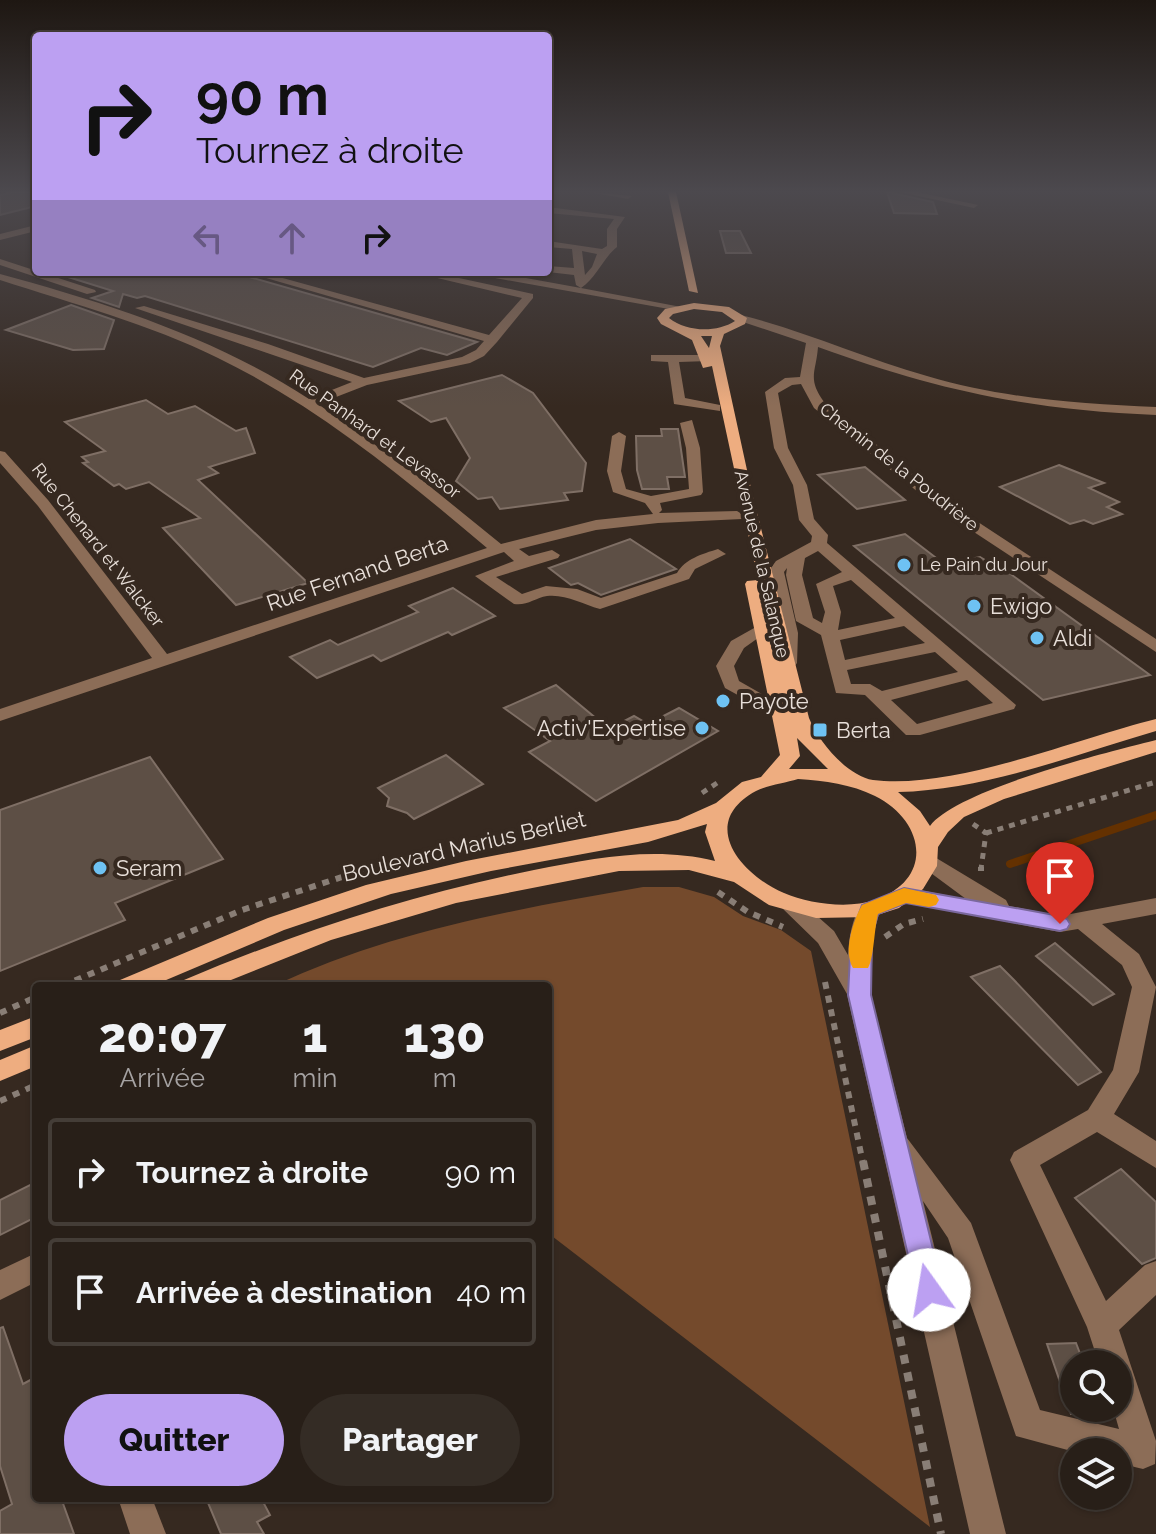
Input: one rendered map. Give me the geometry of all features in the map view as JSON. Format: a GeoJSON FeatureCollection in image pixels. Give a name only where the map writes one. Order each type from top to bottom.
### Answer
{"type":"FeatureCollection","features":[{"type":"Feature","properties":{"kind":"main road"},"geometry":{"type":"LineString","coordinates":[[688,264],[694,291],[716,307]]}},
{"type":"Feature","properties":{"kind":"main road"},"geometry":{"type":"LineString","coordinates":[[675,310],[716,307],[732,311],[738,322],[719,331],[688,331],[665,322],[675,310],[694,291]]}},
{"type":"Feature","properties":{"kind":"main road","name":"Avenue de la Salanque"},"geometry":{"type":"LineString","coordinates":[[688,331],[696,336],[705,358],[737,516],[783,714],[790,756],[771,777]]}},
{"type":"Feature","properties":{"kind":"main road","name":"Avenue de la Salanque"},"geometry":{"type":"LineString","coordinates":[[719,331],[714,346],[788,671],[806,736],[860,782]]}},
{"type":"Feature","properties":{"kind":"main road"},"geometry":{"type":"LineString","coordinates":[[1156,725],[969,778],[895,788],[797,773],[771,777],[736,794],[724,807],[716,828],[719,851],[735,875],[760,893],[791,906],[844,913],[869,910],[904,895],[921,879],[940,827],[957,812],[997,794],[1156,746]]}},
{"type":"Feature","properties":{"kind":"main road"},"geometry":{"type":"LineString","coordinates":[[860,782],[898,801],[918,822],[928,853]]}},
{"type":"Feature","properties":{"kind":"main road","name":"Boulevard Marius Berliet"},"geometry":{"type":"LineString","coordinates":[[138,982],[245,936],[365,893],[490,864],[671,832],[700,821],[724,807]]}},
{"type":"Feature","properties":{"kind":"main road","name":"Boulevard Marius Berliet"},"geometry":{"type":"LineString","coordinates":[[203,982],[317,935],[373,916],[511,881],[604,865],[663,859],[701,863],[735,875]]}},
{"type":"Feature","properties":{"kind":"main road"},"geometry":{"type":"LineString","coordinates":[[0,1041],[32,1028]]}},
{"type":"Feature","properties":{"kind":"main road"},"geometry":{"type":"LineString","coordinates":[[0,1071],[32,1057]]}},
{"type":"Feature","properties":{"kind":"street"},"geometry":{"type":"LineString","coordinates":[[5,264],[32,272]]}},
{"type":"Feature","properties":{"kind":"street"},"geometry":{"type":"LineString","coordinates":[[577,264],[578,282]]}},
{"type":"Feature","properties":{"kind":"street"},"geometry":{"type":"LineString","coordinates":[[521,276],[578,282],[599,264]]}},
{"type":"Feature","properties":{"kind":"street"},"geometry":{"type":"LineString","coordinates":[[552,271],[633,303],[675,310]]}},
{"type":"Feature","properties":{"kind":"street"},"geometry":{"type":"LineString","coordinates":[[44,276],[264,346],[363,382]]}},
{"type":"Feature","properties":{"kind":"street"},"geometry":{"type":"LineString","coordinates":[[264,276],[493,340]]}},
{"type":"Feature","properties":{"kind":"street"},"geometry":{"type":"LineString","coordinates":[[307,404],[363,382],[466,360],[480,353],[493,340],[529,296],[436,276]]}},
{"type":"Feature","properties":{"kind":"street","name":"Rue Panhard et Levassor"},"geometry":{"type":"LineString","coordinates":[[0,277],[185,338],[237,362],[307,404],[455,513],[522,564],[546,591]]}},
{"type":"Feature","properties":{"kind":"street"},"geometry":{"type":"LineString","coordinates":[[738,322],[790,331],[812,342],[886,367],[990,395],[1045,404],[1156,411]]}},
{"type":"Feature","properties":{"kind":"street","name":"Chemin de la Poudrière"},"geometry":{"type":"LineString","coordinates":[[812,342],[804,380],[806,388],[819,405],[944,506],[1156,647]]}},
{"type":"Feature","properties":{"kind":"street"},"geometry":{"type":"LineString","coordinates":[[655,358],[705,358]]}},
{"type":"Feature","properties":{"kind":"street"},"geometry":{"type":"LineString","coordinates":[[673,358],[679,401],[715,408]]}},
{"type":"Feature","properties":{"kind":"street"},"geometry":{"type":"LineString","coordinates":[[804,380],[789,381],[771,392],[781,448],[800,485],[807,520],[820,535],[819,544]]}},
{"type":"Feature","properties":{"kind":"street"},"geometry":{"type":"LineString","coordinates":[[619,436],[614,471],[620,492],[651,500],[696,492],[692,451],[695,443],[687,423]]}},
{"type":"Feature","properties":{"kind":"street","name":"Rue Chenard et Walcker"},"geometry":{"type":"LineString","coordinates":[[0,455],[43,503],[163,661]]}},
{"type":"Feature","properties":{"kind":"street"},"geometry":{"type":"LineString","coordinates":[[651,500],[658,518]]}},
{"type":"Feature","properties":{"kind":"street","name":"Rue Fernand Berta"},"geometry":{"type":"LineString","coordinates":[[0,715],[502,548],[596,525],[658,518],[737,516]]}},
{"type":"Feature","properties":{"kind":"street"},"geometry":{"type":"LineString","coordinates":[[788,671],[789,633],[776,572],[782,564],[819,544]]}},
{"type":"Feature","properties":{"kind":"street"},"geometry":{"type":"LineString","coordinates":[[819,544],[1007,705],[913,731],[881,697],[870,690],[843,689],[830,634],[833,612],[824,584],[853,574]]}},
{"type":"Feature","properties":{"kind":"street"},"geometry":{"type":"LineString","coordinates":[[552,555],[483,576],[520,600],[546,591],[577,594],[600,604],[683,576],[689,566],[718,554]]}},
{"type":"Feature","properties":{"kind":"street"},"geometry":{"type":"LineString","coordinates":[[798,555],[794,575],[805,621],[830,634],[907,620]]}},
{"type":"Feature","properties":{"kind":"street"},"geometry":{"type":"LineString","coordinates":[[763,628],[737,645],[725,666],[731,684],[783,714]]}},
{"type":"Feature","properties":{"kind":"street"},"geometry":{"type":"LineString","coordinates":[[837,667],[938,646]]}},
{"type":"Feature","properties":{"kind":"street"},"geometry":{"type":"LineString","coordinates":[[881,697],[971,674]]}},
{"type":"Feature","properties":{"kind":"street"},"geometry":{"type":"LineString","coordinates":[[928,853],[966,898]]}},
{"type":"Feature","properties":{"kind":"street"},"geometry":{"type":"LineString","coordinates":[[904,895],[966,898],[1016,916],[1060,924],[1156,906]]}},
{"type":"Feature","properties":{"kind":"street"},"geometry":{"type":"LineString","coordinates":[[791,906],[826,937],[859,995]]}},
{"type":"Feature","properties":{"kind":"street"},"geometry":{"type":"LineString","coordinates":[[869,910],[861,936],[859,995],[988,1534]]}},
{"type":"Feature","properties":{"kind":"street"},"geometry":{"type":"LineString","coordinates":[[1082,920],[1131,960],[1144,987],[1126,1072],[1098,1118],[1024,1160],[1102,1325],[1110,1350]]}},
{"type":"Feature","properties":{"kind":"street"},"geometry":{"type":"LineString","coordinates":[[1098,1118],[1156,1156]]}},
{"type":"Feature","properties":{"kind":"street"},"geometry":{"type":"LineString","coordinates":[[893,1137],[961,1232],[1028,1424],[1150,1450]]}},
{"type":"Feature","properties":{"kind":"street"},"geometry":{"type":"LineString","coordinates":[[0,1286],[32,1269]]}},
{"type":"Feature","properties":{"kind":"street"},"geometry":{"type":"LineString","coordinates":[[1102,1325],[1156,1275]]}},
{"type":"Feature","properties":{"kind":"street"},"geometry":{"type":"LineString","coordinates":[[1132,1407],[1150,1450]]}},
{"type":"Feature","properties":{"kind":"street"},"geometry":{"type":"LineString","coordinates":[[136,1502],[148,1534]]}},
{"type":"Feature","properties":{"kind":"path"},"geometry":{"type":"LineString","coordinates":[[986,833],[1156,782]]}},
{"type":"Feature","properties":{"kind":"path"},"geometry":{"type":"LineString","coordinates":[[957,812],[986,833]]}},
{"type":"Feature","properties":{"kind":"path"},"geometry":{"type":"LineString","coordinates":[[861,936],[880,940],[904,924],[927,918],[957,916],[982,869],[986,833]]}},
{"type":"Feature","properties":{"kind":"path"},"geometry":{"type":"LineString","coordinates":[[710,889],[812,944],[826,937]]}},
{"type":"Feature","properties":{"kind":"path"},"geometry":{"type":"LineString","coordinates":[[823,974],[941,1534]]}},
{"type":"Feature","properties":{"kind":"path"},"geometry":{"type":"LineString","coordinates":[[0,1013],[32,999]]}},
{"type":"Feature","properties":{"kind":"path"},"geometry":{"type":"LineString","coordinates":[[0,1101],[32,1087]]}},
{"type":"Feature","properties":{"kind":"shaded area"},"geometry":{"type":"Polygon","coordinates":[[[643,887],[679,887],[714,897],[743,916],[781,930],[811,951],[930,1527],[552,1236],[552,982],[283,982],[363,950],[408,936],[549,904],[643,887]]]}},
{"type":"Feature","properties":{"kind":"building"},"geometry":{"type":"Polygon","coordinates":[[[246,276],[477,342],[447,355],[421,348],[373,367],[145,296],[137,298],[123,294],[119,307],[92,298],[113,291],[68,277],[246,276]]]}},
{"type":"Feature","properties":{"kind":"building"},"geometry":{"type":"Polygon","coordinates":[[[71,305],[114,320],[104,349],[73,350],[6,330],[71,305]]]}},
{"type":"Feature","properties":{"kind":"building"},"geometry":{"type":"Polygon","coordinates":[[[502,375],[533,393],[586,463],[582,491],[564,493],[568,500],[500,509],[492,497],[478,499],[456,481],[470,458],[446,418],[431,422],[399,401],[502,375]]]}},
{"type":"Feature","properties":{"kind":"building"},"geometry":{"type":"Polygon","coordinates":[[[146,400],[168,414],[195,406],[236,431],[246,428],[255,453],[209,467],[218,473],[198,480],[308,583],[236,605],[163,528],[200,518],[149,482],[126,489],[119,484],[114,486],[83,463],[88,462],[82,457],[105,451],[65,422],[146,400]]]}},
{"type":"Feature","properties":{"kind":"building"},"geometry":{"type":"Polygon","coordinates":[[[661,429],[678,429],[685,477],[667,477],[669,489],[642,489],[637,470],[636,436],[662,436],[661,429]]]}},
{"type":"Feature","properties":{"kind":"building"},"geometry":{"type":"Polygon","coordinates":[[[1059,465],[1104,483],[1089,488],[1119,502],[1107,507],[1122,514],[1093,524],[1084,520],[1070,524],[1000,487],[1059,465]]]}},
{"type":"Feature","properties":{"kind":"building"},"geometry":{"type":"Polygon","coordinates":[[[865,467],[905,500],[857,509],[818,475],[865,467]]]}},
{"type":"Feature","properties":{"kind":"building"},"geometry":{"type":"Polygon","coordinates":[[[905,534],[944,564],[980,557],[994,562],[1150,675],[1043,700],[854,546],[905,534]]]}},
{"type":"Feature","properties":{"kind":"building"},"geometry":{"type":"Polygon","coordinates":[[[630,539],[676,569],[601,595],[578,583],[571,585],[549,568],[630,539]]]}},
{"type":"Feature","properties":{"kind":"building"},"geometry":{"type":"Polygon","coordinates":[[[453,588],[495,616],[381,661],[373,655],[317,678],[290,657],[330,640],[338,645],[418,612],[409,606],[453,588]]]}},
{"type":"Feature","properties":{"kind":"building"},"geometry":{"type":"Polygon","coordinates":[[[556,685],[609,729],[634,716],[648,724],[679,708],[718,731],[596,801],[529,752],[550,741],[504,708],[556,685]]]}},
{"type":"Feature","properties":{"kind":"building"},"geometry":{"type":"Polygon","coordinates":[[[446,755],[483,784],[414,819],[387,806],[389,798],[378,788],[446,755]]]}},
{"type":"Feature","properties":{"kind":"building","name":"Seram"},"geometry":{"type":"Polygon","coordinates":[[[150,757],[223,859],[115,903],[125,920],[0,971],[0,810],[150,757]]]}},
{"type":"Feature","properties":{"kind":"building"},"geometry":{"type":"Polygon","coordinates":[[[1055,943],[1114,994],[1093,1005],[1036,956],[1055,943]]]}},
{"type":"Feature","properties":{"kind":"building"},"geometry":{"type":"Polygon","coordinates":[[[1000,966],[1101,1072],[1078,1085],[971,977],[1000,966]]]}},
{"type":"Feature","properties":{"kind":"building"},"geometry":{"type":"Polygon","coordinates":[[[1121,1169],[1156,1202],[1156,1258],[1142,1264],[1075,1198],[1121,1169]]]}},
{"type":"Feature","properties":{"kind":"building"},"geometry":{"type":"Polygon","coordinates":[[[32,1184],[32,1219],[0,1235],[0,1200],[32,1184]]]}},
{"type":"Feature","properties":{"kind":"building"},"geometry":{"type":"Polygon","coordinates":[[[3,1327],[23,1384],[32,1379],[32,1502],[62,1502],[74,1534],[0,1534],[0,1511],[12,1504],[0,1466],[0,1328],[3,1327]]]}},
{"type":"Feature","properties":{"kind":"building"},"geometry":{"type":"Polygon","coordinates":[[[1076,1343],[1079,1350],[1060,1350],[1060,1382],[1047,1344],[1076,1343]]]}},
{"type":"Feature","properties":{"kind":"building"},"geometry":{"type":"Polygon","coordinates":[[[208,1502],[263,1502],[270,1515],[257,1522],[264,1534],[221,1534],[208,1502]]]}},
{"type":"Feature","properties":{"kind":"waterway"},"geometry":{"type":"LineString","coordinates":[[1010,864],[1156,815]]}},
{"type":"Feature","properties":{"kind":"slow traffic"},"geometry":{"type":"LineString","coordinates":[[860,962],[861,936],[869,910],[904,895],[929,900]]}},
{"type":"Feature","properties":{"kind":"place","name":"Le Pain du Jour"},"geometry":{"type":"Point","coordinates":[904,565]}},
{"type":"Feature","properties":{"kind":"place","name":"Ewigo"},"geometry":{"type":"Point","coordinates":[974,606]}},
{"type":"Feature","properties":{"kind":"place","name":"Aldi"},"geometry":{"type":"Point","coordinates":[1037,638]}},
{"type":"Feature","properties":{"kind":"place","name":"Payote"},"geometry":{"type":"Point","coordinates":[723,701]}},
{"type":"Feature","properties":{"kind":"place","name":"Activ'Expertise"},"geometry":{"type":"Point","coordinates":[702,728]}},
{"type":"Feature","properties":{"kind":"place","name":"Berta"},"geometry":{"type":"Point","coordinates":[820,730]}},
{"type":"Feature","properties":{"kind":"place","name":"Seram"},"geometry":{"type":"Point","coordinates":[100,868]}},
{"type":"Feature","properties":{"kind":"route"},"geometry":{"type":"LineString","coordinates":[[929,1290],[859,995],[861,936],[869,910],[904,895],[1060,924]]}}]}
